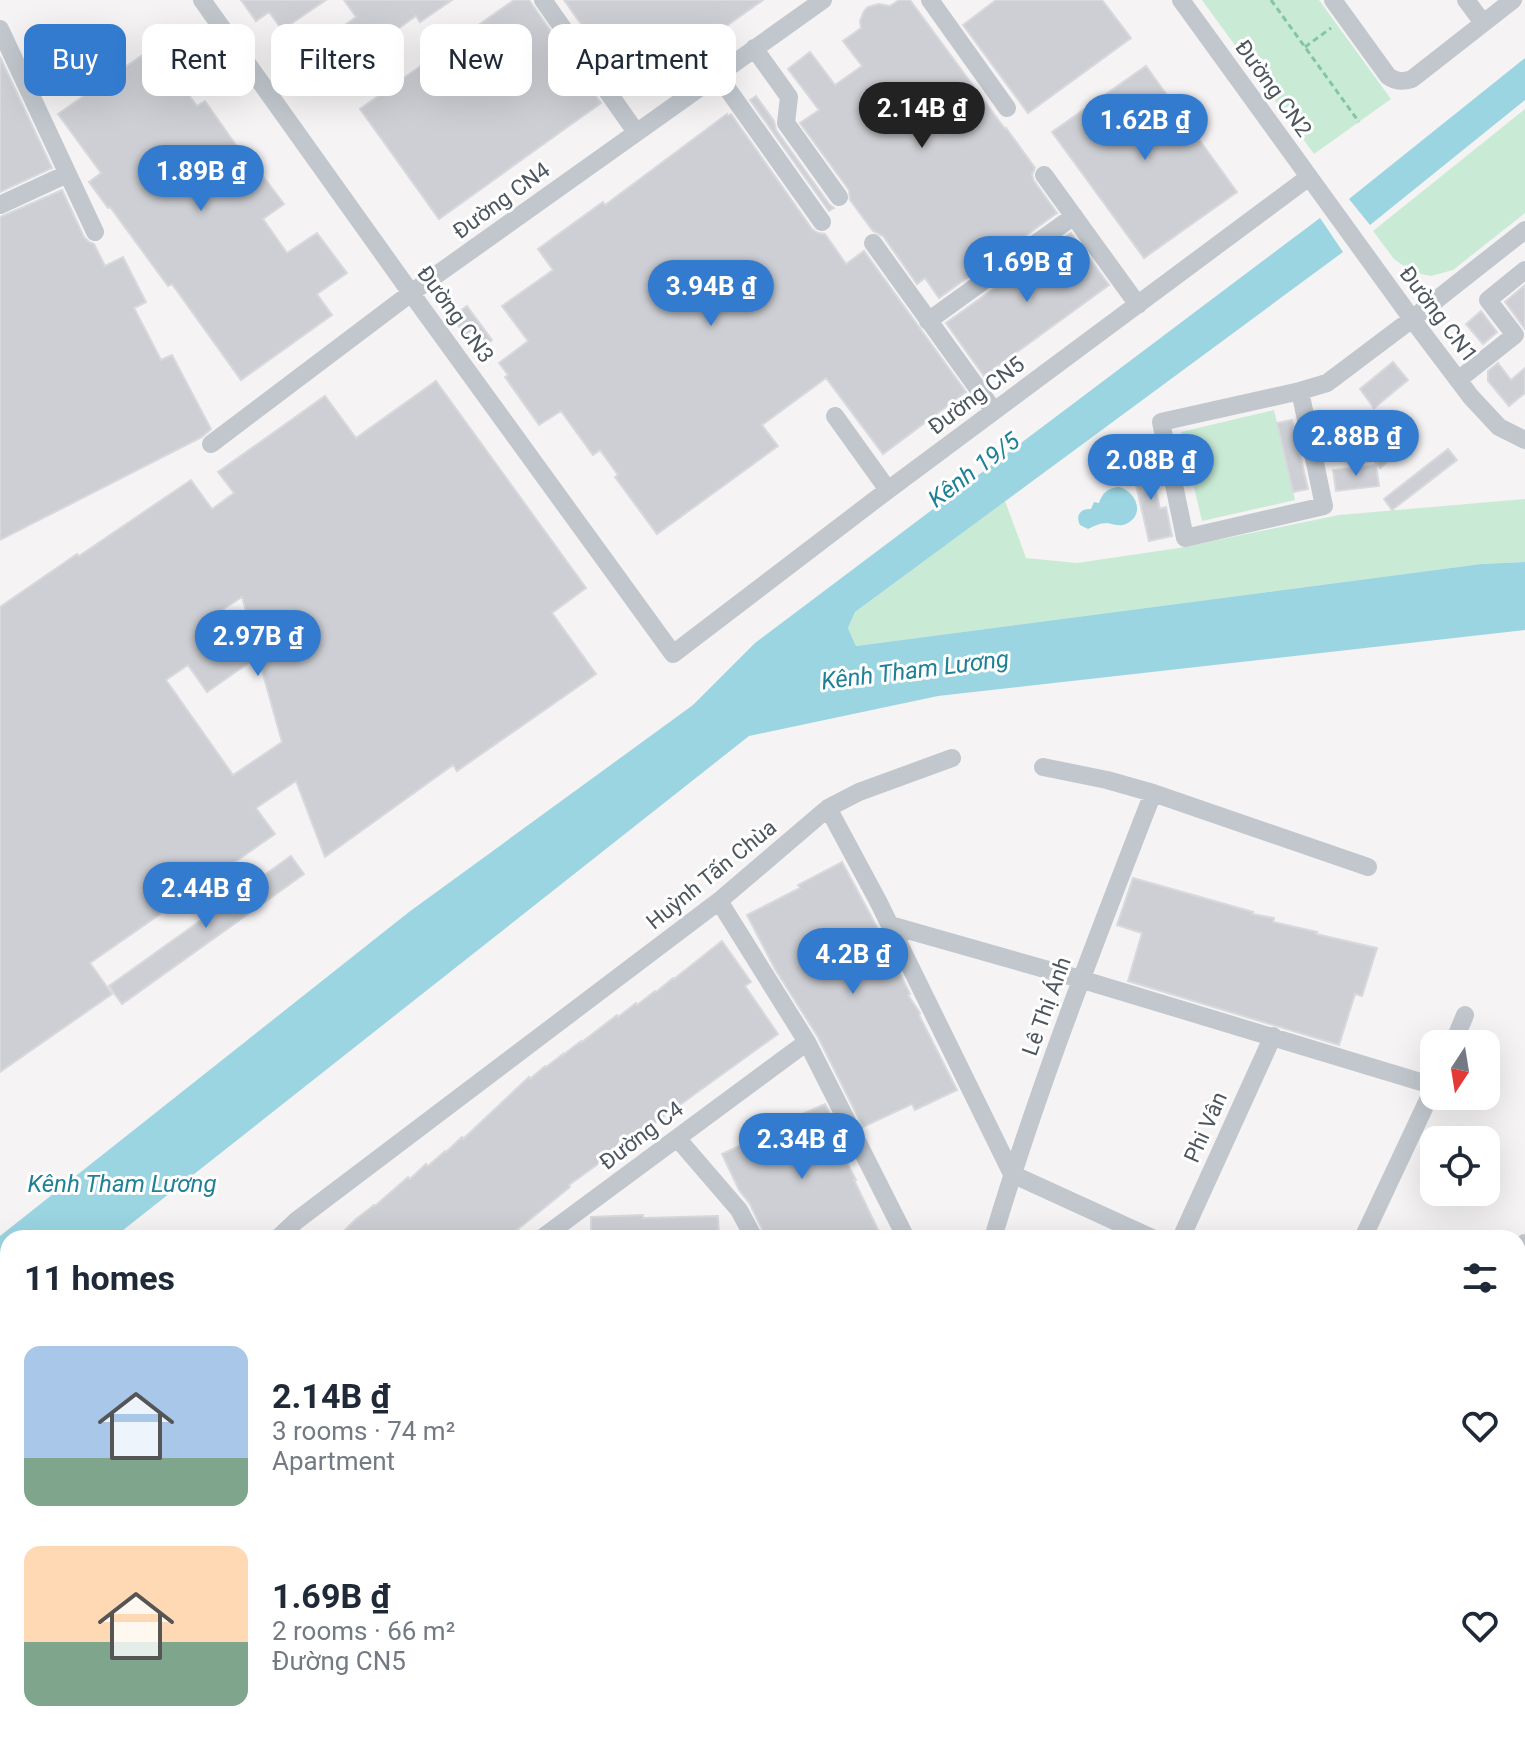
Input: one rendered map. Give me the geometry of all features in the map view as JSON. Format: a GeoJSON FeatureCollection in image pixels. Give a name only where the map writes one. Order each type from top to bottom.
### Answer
{"type":"FeatureCollection","features":[{"type":"Feature","properties":{"kind":"street","name":"Đường CN3"},"geometry":{"type":"LineString","coordinates":[[202,0],[673,654]]}},
{"type":"Feature","properties":{"kind":"street"},"geometry":{"type":"LineString","coordinates":[[543,0],[636,132]]}},
{"type":"Feature","properties":{"kind":"street"},"geometry":{"type":"LineString","coordinates":[[930,0],[1007,108]]}},
{"type":"Feature","properties":{"kind":"street","name":"Đường CN2"},"geometry":{"type":"LineString","coordinates":[[1181,0],[1328,204]]}},
{"type":"Feature","properties":{"kind":"street"},"geometry":{"type":"LineString","coordinates":[[1466,0],[1483,23]]}},
{"type":"Feature","properties":{"kind":"street"},"geometry":{"type":"LineString","coordinates":[[1342,3],[1388,76],[1400,81],[1412,79],[1513,0]]}},
{"type":"Feature","properties":{"kind":"street","name":"Đường CN4"},"geometry":{"type":"LineString","coordinates":[[736,61],[815,2]]}},
{"type":"Feature","properties":{"kind":"street"},"geometry":{"type":"LineString","coordinates":[[0,29],[95,232]]}},
{"type":"Feature","properties":{"kind":"street"},"geometry":{"type":"LineString","coordinates":[[754,48],[789,97],[786,123],[839,197]]}},
{"type":"Feature","properties":{"kind":"street","name":"Đường CN4"},"geometry":{"type":"LineString","coordinates":[[211,444],[411,293],[686,96]]}},
{"type":"Feature","properties":{"kind":"street"},"geometry":{"type":"LineString","coordinates":[[733,96],[822,222]]}},
{"type":"Feature","properties":{"kind":"street"},"geometry":{"type":"LineString","coordinates":[[0,205],[67,174]]}},
{"type":"Feature","properties":{"kind":"street"},"geometry":{"type":"LineString","coordinates":[[1044,175],[1138,305]]}},
{"type":"Feature","properties":{"kind":"street","name":"Đường CN5"},"geometry":{"type":"LineString","coordinates":[[673,654],[1309,177]]}},
{"type":"Feature","properties":{"kind":"street","name":"Đường CN1"},"geometry":{"type":"LineString","coordinates":[[1328,204],[1489,418],[1525,440]]}},
{"type":"Feature","properties":{"kind":"street"},"geometry":{"type":"LineString","coordinates":[[928,321],[1074,216]]}},
{"type":"Feature","properties":{"kind":"street"},"geometry":{"type":"LineString","coordinates":[[1300,391],[1324,506],[1185,538],[1161,422],[1327,383],[1525,230]]}},
{"type":"Feature","properties":{"kind":"street"},"geometry":{"type":"LineString","coordinates":[[873,243],[994,411]]}},
{"type":"Feature","properties":{"kind":"street"},"geometry":{"type":"LineString","coordinates":[[1458,380],[1520,341],[1488,300],[1525,270]]}},
{"type":"Feature","properties":{"kind":"street"},"geometry":{"type":"LineString","coordinates":[[835,416],[888,490]]}},
{"type":"Feature","properties":{"kind":"street","name":"Huỳnh Tấn Chùa"},"geometry":{"type":"LineString","coordinates":[[292,1230],[719,901],[828,808],[859,792],[952,758]]}},
{"type":"Feature","properties":{"kind":"street"},"geometry":{"type":"LineString","coordinates":[[1043,767],[1153,793],[1368,867]]}},
{"type":"Feature","properties":{"kind":"street","name":"Lê Thị Ánh"},"geometry":{"type":"LineString","coordinates":[[995,1230],[1080,979],[1153,793]]}},
{"type":"Feature","properties":{"kind":"street"},"geometry":{"type":"LineString","coordinates":[[828,808],[890,925],[1012,1174],[1134,1230]]}},
{"type":"Feature","properties":{"kind":"street"},"geometry":{"type":"LineString","coordinates":[[719,901],[807,1042],[902,1230]]}},
{"type":"Feature","properties":{"kind":"street"},"geometry":{"type":"LineString","coordinates":[[890,925],[1420,1082]]}},
{"type":"Feature","properties":{"kind":"street"},"geometry":{"type":"LineString","coordinates":[[1459,1030],[1465,1015]]}},
{"type":"Feature","properties":{"kind":"street","name":"Phi Vân"},"geometry":{"type":"LineString","coordinates":[[1185,1230],[1273,1036]]}},
{"type":"Feature","properties":{"kind":"street","name":"Đường C4"},"geometry":{"type":"LineString","coordinates":[[553,1230],[807,1042]]}},
{"type":"Feature","properties":{"kind":"street"},"geometry":{"type":"LineString","coordinates":[[1367,1230],[1423,1110]]}},
{"type":"Feature","properties":{"kind":"street"},"geometry":{"type":"LineString","coordinates":[[677,1138],[739,1210],[750,1230]]}},
{"type":"Feature","properties":{"kind":"path"},"geometry":{"type":"LineString","coordinates":[[1271,0],[1359,122]]}},
{"type":"Feature","properties":{"kind":"path"},"geometry":{"type":"LineString","coordinates":[[1305,47],[1332,28]]}},
{"type":"Feature","properties":{"kind":"green space"},"geometry":{"type":"Polygon","coordinates":[[[1202,0],[1319,0],[1391,99],[1314,154],[1202,0]]]}},
{"type":"Feature","properties":{"kind":"green space"},"geometry":{"type":"Polygon","coordinates":[[[1525,109],[1525,213],[1453,270],[1431,276],[1412,272],[1394,259],[1373,231],[1525,109]]]}},
{"type":"Feature","properties":{"kind":"green space"},"geometry":{"type":"Polygon","coordinates":[[[1274,410],[1295,500],[1202,521],[1181,432],[1274,410]]]}},
{"type":"Feature","properties":{"kind":"green space"},"geometry":{"type":"Polygon","coordinates":[[[1525,499],[1525,562],[1481,564],[856,646],[848,628],[855,612],[1005,501],[1026,558],[1077,563],[1179,548],[1339,515],[1525,499]]]}},
{"type":"Feature","properties":{"kind":"water"},"geometry":{"type":"Polygon","coordinates":[[[1525,58],[1525,100],[1370,225],[1349,199],[1525,58]]]}},
{"type":"Feature","properties":{"kind":"water","name":"Kênh Tham Lương"},"geometry":{"type":"Polygon","coordinates":[[[1320,218],[1343,252],[855,612],[848,628],[856,646],[1481,564],[1525,562],[1525,630],[938,696],[749,736],[123,1230],[8,1230],[409,912],[693,705],[755,643],[1320,218]]]}},
{"type":"Feature","properties":{"kind":"water"},"geometry":{"type":"Polygon","coordinates":[[[1119,487],[1134,498],[1137,509],[1132,520],[1123,525],[1104,523],[1088,529],[1080,525],[1078,518],[1082,511],[1091,509],[1106,492],[1119,487]]]}},
{"type":"Feature","properties":{"kind":"building"},"geometry":{"type":"Polygon","coordinates":[[[241,0],[326,0],[291,24],[278,24],[269,12],[256,21],[241,0]]]}},
{"type":"Feature","properties":{"kind":"building"},"geometry":{"type":"Polygon","coordinates":[[[344,0],[452,0],[420,22],[416,16],[404,24],[346,24],[356,17],[344,0]]]}},
{"type":"Feature","properties":{"kind":"building"},"geometry":{"type":"Polygon","coordinates":[[[514,0],[529,0],[548,27],[548,96],[596,96],[601,103],[439,219],[360,109],[378,96],[404,96],[404,78],[420,67],[420,96],[532,96],[532,24],[480,24],[514,0]]]}},
{"type":"Feature","properties":{"kind":"building"},"geometry":{"type":"Polygon","coordinates":[[[564,0],[763,0],[729,24],[581,24],[564,0]]]}},
{"type":"Feature","properties":{"kind":"building"},"geometry":{"type":"Polygon","coordinates":[[[899,0],[910,0],[1006,128],[1035,168],[1032,175],[1034,181],[1057,213],[939,298],[925,278],[917,284],[883,236],[873,231],[850,200],[849,190],[800,123],[819,110],[788,69],[810,52],[835,85],[862,66],[843,41],[861,28],[864,11],[879,4],[890,6],[899,0]]]}},
{"type":"Feature","properties":{"kind":"building"},"geometry":{"type":"Polygon","coordinates":[[[996,0],[1102,0],[1131,38],[1028,113],[963,25],[996,0]]]}},
{"type":"Feature","properties":{"kind":"building"},"geometry":{"type":"Polygon","coordinates":[[[142,55],[142,96],[190,96],[197,106],[205,101],[250,165],[253,163],[284,204],[263,219],[287,253],[317,233],[347,273],[317,294],[332,315],[241,380],[172,284],[168,286],[89,182],[101,173],[58,114],[84,96],[126,96],[126,67],[142,55]]]}},
{"type":"Feature","properties":{"kind":"building"},"geometry":{"type":"Polygon","coordinates":[[[0,57],[52,168],[0,192],[0,57]]]}},
{"type":"Feature","properties":{"kind":"building"},"geometry":{"type":"Polygon","coordinates":[[[1146,66],[1237,192],[1144,258],[1052,132],[1146,66]]]}},
{"type":"Feature","properties":{"kind":"building"},"geometry":{"type":"Polygon","coordinates":[[[756,96],[774,121],[776,130],[834,208],[829,211],[750,100],[756,96]]]}},
{"type":"Feature","properties":{"kind":"building"},"geometry":{"type":"Polygon","coordinates":[[[731,114],[812,229],[825,234],[846,264],[864,251],[966,392],[883,454],[826,378],[762,425],[778,446],[657,534],[615,477],[618,475],[600,450],[593,455],[561,411],[539,425],[505,377],[508,375],[499,363],[528,341],[502,306],[553,270],[538,249],[603,202],[605,205],[731,114]]]}},
{"type":"Feature","properties":{"kind":"building"},"geometry":{"type":"Polygon","coordinates":[[[62,190],[84,237],[94,244],[105,266],[123,257],[146,302],[134,308],[161,360],[172,355],[211,429],[202,437],[0,540],[0,217],[62,190]]]}},
{"type":"Feature","properties":{"kind":"building"},"geometry":{"type":"Polygon","coordinates":[[[1071,233],[1109,285],[984,376],[946,323],[1071,233]]]}},
{"type":"Feature","properties":{"kind":"building"},"geometry":{"type":"Polygon","coordinates":[[[1525,285],[1525,329],[1505,302],[1525,285]]]}},
{"type":"Feature","properties":{"kind":"building"},"geometry":{"type":"Polygon","coordinates":[[[467,306],[492,340],[477,351],[452,317],[467,306]]]}},
{"type":"Feature","properties":{"kind":"building"},"geometry":{"type":"Polygon","coordinates":[[[1481,311],[1497,332],[1483,344],[1466,324],[1481,311]]]}},
{"type":"Feature","properties":{"kind":"building"},"geometry":{"type":"Polygon","coordinates":[[[1393,362],[1408,380],[1374,408],[1360,389],[1393,362]]]}},
{"type":"Feature","properties":{"kind":"building"},"geometry":{"type":"Polygon","coordinates":[[[1498,363],[1511,380],[1525,368],[1525,393],[1509,406],[1488,381],[1488,371],[1498,363]]]}},
{"type":"Feature","properties":{"kind":"building"},"geometry":{"type":"Polygon","coordinates":[[[436,381],[586,588],[552,613],[596,674],[457,771],[453,765],[325,857],[296,781],[256,808],[275,834],[90,963],[112,994],[0,1072],[0,607],[191,480],[212,509],[234,493],[218,472],[325,396],[356,438],[436,381]],[[242,597],[213,616],[232,642],[251,629],[242,597]],[[258,656],[207,692],[188,665],[166,680],[233,775],[282,742],[258,656]]]}},
{"type":"Feature","properties":{"kind":"building"},"geometry":{"type":"Polygon","coordinates":[[[1379,419],[1403,449],[1380,468],[1355,437],[1379,419]]]}},
{"type":"Feature","properties":{"kind":"building"},"geometry":{"type":"Polygon","coordinates":[[[1292,420],[1308,489],[1293,492],[1277,423],[1292,420]]]}},
{"type":"Feature","properties":{"kind":"building"},"geometry":{"type":"Polygon","coordinates":[[[1448,449],[1457,460],[1392,510],[1384,499],[1448,449]]]}},
{"type":"Feature","properties":{"kind":"building"},"geometry":{"type":"Polygon","coordinates":[[[1149,459],[1160,509],[1166,507],[1172,536],[1149,541],[1131,463],[1149,459]]]}},
{"type":"Feature","properties":{"kind":"building"},"geometry":{"type":"Polygon","coordinates":[[[1376,465],[1379,486],[1336,491],[1333,470],[1376,465]]]}},
{"type":"Feature","properties":{"kind":"building"},"geometry":{"type":"Polygon","coordinates":[[[291,856],[304,874],[122,1004],[109,986],[291,856]]]}},
{"type":"Feature","properties":{"kind":"building"},"geometry":{"type":"Polygon","coordinates":[[[842,862],[957,1090],[915,1110],[912,1104],[863,1127],[818,1037],[775,969],[747,915],[842,862]]]}},
{"type":"Feature","properties":{"kind":"building"},"geometry":{"type":"Polygon","coordinates":[[[1133,878],[1274,918],[1273,922],[1377,948],[1362,996],[1355,994],[1339,1045],[1128,981],[1142,933],[1117,925],[1133,878]]]}},
{"type":"Feature","properties":{"kind":"building"},"geometry":{"type":"Polygon","coordinates":[[[722,941],[751,982],[745,986],[778,1034],[569,1185],[517,1230],[345,1230],[408,1177],[410,1179],[463,1139],[529,1077],[674,979],[722,941]]]}},
{"type":"Feature","properties":{"kind":"building"},"geometry":{"type":"Polygon","coordinates":[[[825,1104],[842,1137],[836,1141],[878,1230],[762,1230],[722,1154],[776,1129],[775,1126],[825,1104]]]}},
{"type":"Feature","properties":{"kind":"building"},"geometry":{"type":"Polygon","coordinates":[[[718,1216],[719,1230],[591,1230],[591,1217],[718,1216]]]}},
{"type":"Feature","properties":{"kind":"water label","name":"Kênh 19/5"},"geometry":{"type":"Point","coordinates":[974,470]}}]}
